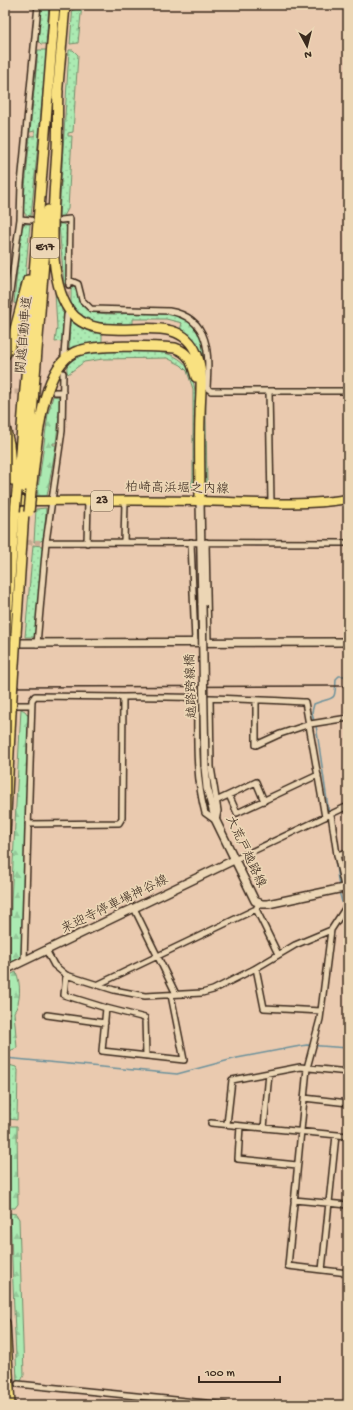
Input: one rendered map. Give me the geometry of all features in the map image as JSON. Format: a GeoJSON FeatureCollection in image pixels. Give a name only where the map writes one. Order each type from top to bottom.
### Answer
{"type":"FeatureCollection","features":[{"type":"Feature","properties":{"kind":"highway","name":"関越自動車道"},"geometry":{"type":"LineString","coordinates":[[5,834],[8,709],[16,634],[21,491],[45,123],[55,5]]}},
{"type":"Feature","properties":{"kind":"highway","name":"関越自動車道"},"geometry":{"type":"LineString","coordinates":[[21,491],[58,91],[64,5]]}},
{"type":"Feature","properties":{"kind":"highway"},"geometry":{"type":"LineString","coordinates":[[58,91],[53,226],[56,266],[63,299],[75,317],[93,326],[112,329],[163,329],[184,337],[192,346],[199,361],[200,501]]}},
{"type":"Feature","properties":{"kind":"highway"},"geometry":{"type":"LineString","coordinates":[[5,355],[11,344],[12,333],[28,286],[38,162],[45,123]]}},
{"type":"Feature","properties":{"kind":"highway"},"geometry":{"type":"LineString","coordinates":[[5,655],[8,597],[20,511],[21,491],[48,390],[58,365],[76,352],[90,348],[168,347],[181,350],[190,358],[196,378],[200,416]]}},
{"type":"Feature","properties":{"kind":"highway"},"geometry":{"type":"LineString","coordinates":[[5,427],[12,470],[21,491]]}},
{"type":"Feature","properties":{"kind":"highway"},"geometry":{"type":"LineString","coordinates":[[5,1323],[10,1405]]}},
{"type":"Feature","properties":{"kind":"main road","name":"柏崎高浜堀之内線"},"geometry":{"type":"LineString","coordinates":[[5,501],[200,501],[319,503],[348,499]]}},
{"type":"Feature","properties":{"kind":"main road"},"geometry":{"type":"LineString","coordinates":[[200,501],[203,541]]}},
{"type":"Feature","properties":{"kind":"main road","name":"越路跨線橋"},"geometry":{"type":"LineString","coordinates":[[203,541],[202,605],[205,767]]}},
{"type":"Feature","properties":{"kind":"main road"},"geometry":{"type":"LineString","coordinates":[[6,639],[37,644],[348,642]]}},
{"type":"Feature","properties":{"kind":"main road","name":"大荒戸越路線"},"geometry":{"type":"LineString","coordinates":[[205,767],[207,788],[216,821],[257,906],[346,888]]}},
{"type":"Feature","properties":{"kind":"main road","name":"来迎寺停車場神谷線"},"geometry":{"type":"LineString","coordinates":[[5,970],[234,860]]}},
{"type":"Feature","properties":{"kind":"street"},"geometry":{"type":"LineString","coordinates":[[5,329],[20,219],[21,184],[38,5]]}},
{"type":"Feature","properties":{"kind":"street"},"geometry":{"type":"LineString","coordinates":[[20,219],[31,220]]}},
{"type":"Feature","properties":{"kind":"street"},"geometry":{"type":"LineString","coordinates":[[61,220],[70,219],[69,282],[78,284],[82,300],[91,309],[169,311],[180,313],[189,318],[203,335],[208,348],[206,388],[208,390],[348,391]]}},
{"type":"Feature","properties":{"kind":"street"},"geometry":{"type":"LineString","coordinates":[[64,355],[67,315]]}},
{"type":"Feature","properties":{"kind":"street"},"geometry":{"type":"LineString","coordinates":[[37,644],[50,501],[62,431],[63,373]]}},
{"type":"Feature","properties":{"kind":"street"},"geometry":{"type":"LineString","coordinates":[[269,391],[270,503]]}},
{"type":"Feature","properties":{"kind":"street"},"geometry":{"type":"LineString","coordinates":[[55,392],[63,392]]}},
{"type":"Feature","properties":{"kind":"street"},"geometry":{"type":"LineString","coordinates":[[87,543],[88,501]]}},
{"type":"Feature","properties":{"kind":"street"},"geometry":{"type":"LineString","coordinates":[[124,542],[125,501]]}},
{"type":"Feature","properties":{"kind":"street"},"geometry":{"type":"LineString","coordinates":[[46,542],[87,543],[203,541],[348,543]]}},
{"type":"Feature","properties":{"kind":"street"},"geometry":{"type":"LineString","coordinates":[[203,541],[208,642]]}},
{"type":"Feature","properties":{"kind":"street"},"geometry":{"type":"LineString","coordinates":[[191,542],[195,642]]}},
{"type":"Feature","properties":{"kind":"street"},"geometry":{"type":"LineString","coordinates":[[24,961],[31,705],[35,696],[197,697],[210,699],[305,702],[325,817]]}},
{"type":"Feature","properties":{"kind":"street"},"geometry":{"type":"LineString","coordinates":[[28,824],[119,823],[122,818],[123,697]]}},
{"type":"Feature","properties":{"kind":"street"},"geometry":{"type":"LineString","coordinates":[[197,697],[197,767],[199,787],[205,814],[216,821],[218,811],[211,767],[210,699]]}},
{"type":"Feature","properties":{"kind":"street"},"geometry":{"type":"LineString","coordinates":[[256,700],[256,746],[280,734],[310,724],[348,718]]}},
{"type":"Feature","properties":{"kind":"street"},"geometry":{"type":"LineString","coordinates":[[8,709],[31,705]]}},
{"type":"Feature","properties":{"kind":"street"},"geometry":{"type":"LineString","coordinates":[[229,795],[237,814],[318,775]]}},
{"type":"Feature","properties":{"kind":"street"},"geometry":{"type":"LineString","coordinates":[[216,801],[256,782],[264,801]]}},
{"type":"Feature","properties":{"kind":"street"},"geometry":{"type":"LineString","coordinates":[[234,860],[348,806]]}},
{"type":"Feature","properties":{"kind":"street"},"geometry":{"type":"LineString","coordinates":[[46,950],[54,965],[66,975],[97,985],[145,996],[207,992],[256,968],[278,954],[331,930],[346,913],[348,904],[346,888],[337,855],[331,814]]}},
{"type":"Feature","properties":{"kind":"street"},"geometry":{"type":"LineString","coordinates":[[337,855],[348,852]]}},
{"type":"Feature","properties":{"kind":"street"},"geometry":{"type":"LineString","coordinates":[[97,985],[257,906],[278,954]]}},
{"type":"Feature","properties":{"kind":"street"},"geometry":{"type":"LineString","coordinates":[[106,1008],[102,1051],[184,1060],[174,995],[158,956],[134,908]]}},
{"type":"Feature","properties":{"kind":"street"},"geometry":{"type":"LineString","coordinates":[[331,930],[320,1011],[313,1050],[307,1068],[288,1266],[348,1273]]}},
{"type":"Feature","properties":{"kind":"street"},"geometry":{"type":"LineString","coordinates":[[256,968],[264,1008],[320,1011]]}},
{"type":"Feature","properties":{"kind":"street"},"geometry":{"type":"LineString","coordinates":[[66,975],[64,995],[145,1018],[146,1056]]}},
{"type":"Feature","properties":{"kind":"street"},"geometry":{"type":"LineString","coordinates":[[47,1015],[104,1023]]}},
{"type":"Feature","properties":{"kind":"street"},"geometry":{"type":"LineString","coordinates":[[227,1124],[232,1080],[300,1067],[348,1072]]}},
{"type":"Feature","properties":{"kind":"street"},"geometry":{"type":"LineString","coordinates":[[264,1128],[269,1073]]}},
{"type":"Feature","properties":{"kind":"street"},"geometry":{"type":"LineString","coordinates":[[304,1098],[348,1103]]}},
{"type":"Feature","properties":{"kind":"street"},"geometry":{"type":"LineString","coordinates":[[211,1123],[348,1136]]}},
{"type":"Feature","properties":{"kind":"street"},"geometry":{"type":"LineString","coordinates":[[240,1126],[238,1159],[297,1165]]}},
{"type":"Feature","properties":{"kind":"street"},"geometry":{"type":"LineString","coordinates":[[322,1270],[336,1135]]}},
{"type":"Feature","properties":{"kind":"street"},"geometry":{"type":"LineString","coordinates":[[294,1200],[348,1205]]}},
{"type":"Feature","properties":{"kind":"street"},"geometry":{"type":"LineString","coordinates":[[18,1384],[225,1405]]}},
{"type":"Feature","properties":{"kind":"green space"},"geometry":{"type":"Polygon","coordinates":[[[41,5],[49,5],[46,44],[41,44],[38,41],[41,5]]]}},
{"type":"Feature","properties":{"kind":"green space"},"geometry":{"type":"Polygon","coordinates":[[[73,5],[82,5],[78,43],[70,44],[73,5]]]}},
{"type":"Feature","properties":{"kind":"green space"},"geometry":{"type":"Polygon","coordinates":[[[38,50],[47,50],[31,216],[25,214],[23,208],[30,136],[35,136],[35,131],[30,132],[38,50]]]}},
{"type":"Feature","properties":{"kind":"green space"},"geometry":{"type":"Polygon","coordinates":[[[69,50],[73,50],[78,55],[73,132],[68,133],[68,136],[72,136],[68,209],[64,216],[59,216],[69,50]]]}},
{"type":"Feature","properties":{"kind":"green space"},"geometry":{"type":"Polygon","coordinates":[[[24,224],[30,224],[25,279],[18,305],[14,303],[21,230],[24,224]]]}},
{"type":"Feature","properties":{"kind":"green space"},"geometry":{"type":"Polygon","coordinates":[[[59,224],[63,224],[67,227],[66,284],[64,284],[59,224]]]}},
{"type":"Feature","properties":{"kind":"green space"},"geometry":{"type":"Polygon","coordinates":[[[73,286],[78,288],[80,304],[92,311],[108,314],[146,312],[165,313],[182,316],[195,325],[203,342],[206,353],[208,487],[206,488],[205,483],[203,366],[180,330],[182,323],[166,319],[133,319],[133,326],[98,324],[90,321],[76,311],[71,303],[71,288],[73,286]]]}},
{"type":"Feature","properties":{"kind":"green space"},"geometry":{"type":"Polygon","coordinates":[[[55,292],[58,292],[62,304],[62,312],[64,313],[63,341],[55,342],[57,327],[55,292]]]}},
{"type":"Feature","properties":{"kind":"green space"},"geometry":{"type":"Polygon","coordinates":[[[70,316],[84,327],[102,331],[102,345],[69,352],[70,316]]]}},
{"type":"Feature","properties":{"kind":"green space"},"geometry":{"type":"Polygon","coordinates":[[[97,351],[156,352],[175,357],[182,361],[187,367],[194,385],[196,398],[195,477],[192,489],[190,488],[193,478],[193,389],[187,371],[181,365],[167,358],[103,359],[84,362],[68,374],[67,368],[71,360],[81,355],[97,351]]]}},
{"type":"Feature","properties":{"kind":"green space"},"geometry":{"type":"Polygon","coordinates":[[[53,396],[61,399],[56,443],[53,443],[53,445],[56,445],[47,496],[37,496],[48,414],[53,396]]]}},
{"type":"Feature","properties":{"kind":"green space"},"geometry":{"type":"Polygon","coordinates":[[[46,508],[45,538],[41,541],[34,542],[36,509],[46,508]]]}},
{"type":"Feature","properties":{"kind":"green space"},"geometry":{"type":"Polygon","coordinates":[[[33,545],[42,546],[44,548],[36,637],[25,637],[33,545]]]}},
{"type":"Feature","properties":{"kind":"green space"},"geometry":{"type":"Polygon","coordinates":[[[21,709],[25,711],[30,718],[21,958],[10,963],[11,901],[21,709]]]}},
{"type":"Feature","properties":{"kind":"green space"},"geometry":{"type":"Polygon","coordinates":[[[16,972],[20,993],[18,1004],[14,1012],[17,1048],[9,1051],[10,975],[16,972]]]}},
{"type":"Feature","properties":{"kind":"green space"},"geometry":{"type":"Polygon","coordinates":[[[9,1065],[16,1067],[18,1070],[17,1120],[9,1119],[9,1065]]]}},
{"type":"Feature","properties":{"kind":"green space"},"geometry":{"type":"Polygon","coordinates":[[[9,1126],[17,1126],[18,1204],[15,1208],[10,1208],[9,1126]]]}},
{"type":"Feature","properties":{"kind":"green space"},"geometry":{"type":"Polygon","coordinates":[[[10,1213],[16,1214],[19,1219],[24,1375],[21,1381],[17,1381],[10,1213]]]}},
{"type":"Feature","properties":{"kind":"waterway"},"geometry":{"type":"LineString","coordinates":[[314,722],[312,712],[314,704],[332,698],[335,693],[336,679],[339,676],[348,676]]}},
{"type":"Feature","properties":{"kind":"waterway"},"geometry":{"type":"LineString","coordinates":[[316,725],[329,814]]}},
{"type":"Feature","properties":{"kind":"waterway"},"geometry":{"type":"LineString","coordinates":[[334,852],[339,887]]}},
{"type":"Feature","properties":{"kind":"waterway"},"geometry":{"type":"LineString","coordinates":[[339,891],[342,902],[346,905]]}},
{"type":"Feature","properties":{"kind":"waterway"},"geometry":{"type":"LineString","coordinates":[[5,1058],[177,1074],[237,1058],[307,1045],[348,1048]]}},
{"type":"Feature","properties":{"kind":"tunnel"},"geometry":{"type":"LineString","coordinates":[[68,304],[69,285]]}},
{"type":"Feature","properties":{"kind":"tunnel"},"geometry":{"type":"LineString","coordinates":[[7,392],[48,392]]}},
{"type":"Feature","properties":{"kind":"tunnel"},"geometry":{"type":"LineString","coordinates":[[5,543],[46,542]]}},
{"type":"Feature","properties":{"kind":"railway"},"geometry":{"type":"LineString","coordinates":[[5,687],[348,686]]}}]}
